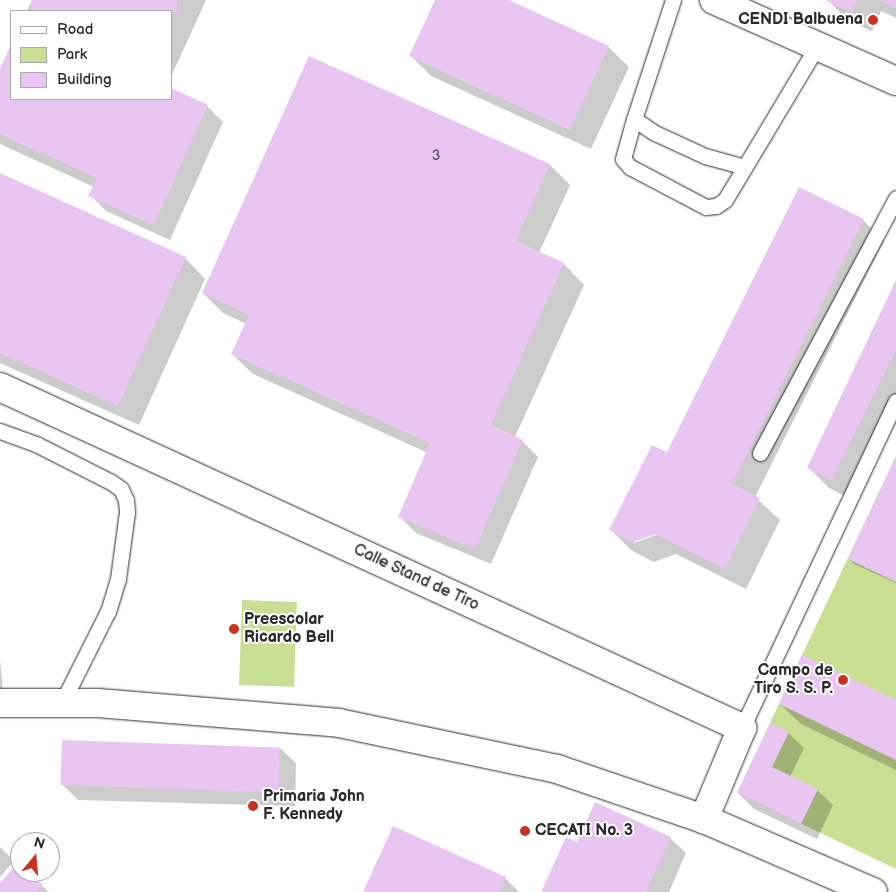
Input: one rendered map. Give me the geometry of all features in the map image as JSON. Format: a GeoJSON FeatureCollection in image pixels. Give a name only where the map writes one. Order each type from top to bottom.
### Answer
{"type":"FeatureCollection","features":[{"type":"Feature","properties":{"kind":"street"},"geometry":{"type":"LineString","coordinates":[[714,0],[896,82]]}},
{"type":"Feature","properties":{"kind":"street","name":"Calle Stand de Tiro"},"geometry":{"type":"LineString","coordinates":[[0,387],[742,728]]}},
{"type":"Feature","properties":{"kind":"street"},"geometry":{"type":"LineString","coordinates":[[0,704],[98,703],[339,724],[557,769],[704,819],[873,892]]}},
{"type":"Feature","properties":{"kind":"street"},"geometry":{"type":"LineString","coordinates":[[704,819],[742,728]]}},
{"type":"Feature","properties":{"kind":"lane"},"geometry":{"type":"LineString","coordinates":[[673,0],[634,119],[623,159],[630,167],[706,207],[716,206],[725,200],[817,46]]}},
{"type":"Feature","properties":{"kind":"lane"},"geometry":{"type":"LineString","coordinates":[[634,119],[655,133],[705,156],[746,167]]}},
{"type":"Feature","properties":{"kind":"lane"},"geometry":{"type":"LineString","coordinates":[[760,454],[896,198]]}},
{"type":"Feature","properties":{"kind":"lane"},"geometry":{"type":"LineString","coordinates":[[742,728],[896,401]]}},
{"type":"Feature","properties":{"kind":"lane"},"geometry":{"type":"LineString","coordinates":[[0,431],[36,444],[111,482],[121,490],[126,500],[127,512],[118,579],[108,611],[62,703]]}},
{"type":"Feature","properties":{"kind":"green space","name":"Campo de Tiro S. S. P."},"geometry":{"type":"Polygon","coordinates":[[[896,456],[896,869],[737,793],[896,456]]]}},
{"type":"Feature","properties":{"kind":"green space"},"geometry":{"type":"Polygon","coordinates":[[[242,600],[297,602],[294,687],[239,685],[242,600]]]}},
{"type":"Feature","properties":{"kind":"building"},"geometry":{"type":"Polygon","coordinates":[[[31,0],[177,0],[177,12],[172,12],[172,10],[31,10],[31,0]]]}},
{"type":"Feature","properties":{"kind":"building"},"geometry":{"type":"Polygon","coordinates":[[[435,0],[509,0],[609,46],[570,130],[409,56],[435,0]]]}},
{"type":"Feature","properties":{"kind":"building"},"geometry":{"type":"Polygon","coordinates":[[[825,0],[857,0],[851,12],[825,0]]]}},
{"type":"Feature","properties":{"kind":"building"},"geometry":{"type":"Polygon","coordinates":[[[879,0],[896,0],[896,8],[879,0]]]}},
{"type":"Feature","properties":{"kind":"building"},"geometry":{"type":"Polygon","coordinates":[[[10,46],[10,100],[172,100],[172,88],[208,105],[154,225],[88,196],[97,178],[0,134],[0,69],[10,46]]]}},
{"type":"Feature","properties":{"kind":"building"},"geometry":{"type":"Polygon","coordinates":[[[309,56],[550,164],[516,241],[564,263],[491,425],[523,440],[475,549],[398,517],[430,443],[231,354],[249,315],[202,293],[309,56]]]}},
{"type":"Feature","properties":{"kind":"building"},"geometry":{"type":"Polygon","coordinates":[[[0,173],[186,257],[118,406],[0,353],[0,173]]]}},
{"type":"Feature","properties":{"kind":"building"},"geometry":{"type":"Polygon","coordinates":[[[799,187],[864,219],[732,484],[760,498],[725,569],[655,534],[633,542],[609,530],[652,445],[667,452],[799,187]]]}},
{"type":"Feature","properties":{"kind":"building"},"geometry":{"type":"Polygon","coordinates":[[[896,280],[896,350],[832,480],[807,468],[896,280]]]}},
{"type":"Feature","properties":{"kind":"building"},"geometry":{"type":"Polygon","coordinates":[[[896,456],[896,582],[848,559],[896,456]]]}},
{"type":"Feature","properties":{"kind":"building"},"geometry":{"type":"Polygon","coordinates":[[[802,655],[896,700],[896,760],[779,704],[802,655]]]}},
{"type":"Feature","properties":{"kind":"building"},"geometry":{"type":"Polygon","coordinates":[[[770,723],[789,732],[772,767],[818,789],[801,824],[737,793],[770,723]]]}},
{"type":"Feature","properties":{"kind":"building"},"geometry":{"type":"Polygon","coordinates":[[[62,740],[280,748],[278,793],[60,785],[62,740]]]}},
{"type":"Feature","properties":{"kind":"building"},"geometry":{"type":"Polygon","coordinates":[[[595,802],[671,837],[646,892],[541,892],[566,837],[577,842],[595,802]]]}},
{"type":"Feature","properties":{"kind":"building"},"geometry":{"type":"Polygon","coordinates":[[[393,826],[506,877],[499,892],[363,892],[393,826]]]}},
{"type":"Feature","properties":{"kind":"building"},"geometry":{"type":"Polygon","coordinates":[[[10,872],[10,882],[40,882],[43,885],[37,892],[0,892],[0,883],[10,872]]]}},
{"type":"Feature","properties":{"kind":"place","name":"CENDI Balbuena"},"geometry":{"type":"Point","coordinates":[873,20]}},
{"type":"Feature","properties":{"kind":"place","name":"Preescolar Ricardo Bell"},"geometry":{"type":"Point","coordinates":[234,629]}},
{"type":"Feature","properties":{"kind":"place","name":"Campo de Tiro S. S. P."},"geometry":{"type":"Point","coordinates":[843,680]}},
{"type":"Feature","properties":{"kind":"place","name":"Primaria John F. Kennedy"},"geometry":{"type":"Point","coordinates":[253,806]}},
{"type":"Feature","properties":{"kind":"place","name":"CECATI No. 3"},"geometry":{"type":"Point","coordinates":[525,831]}}]}
